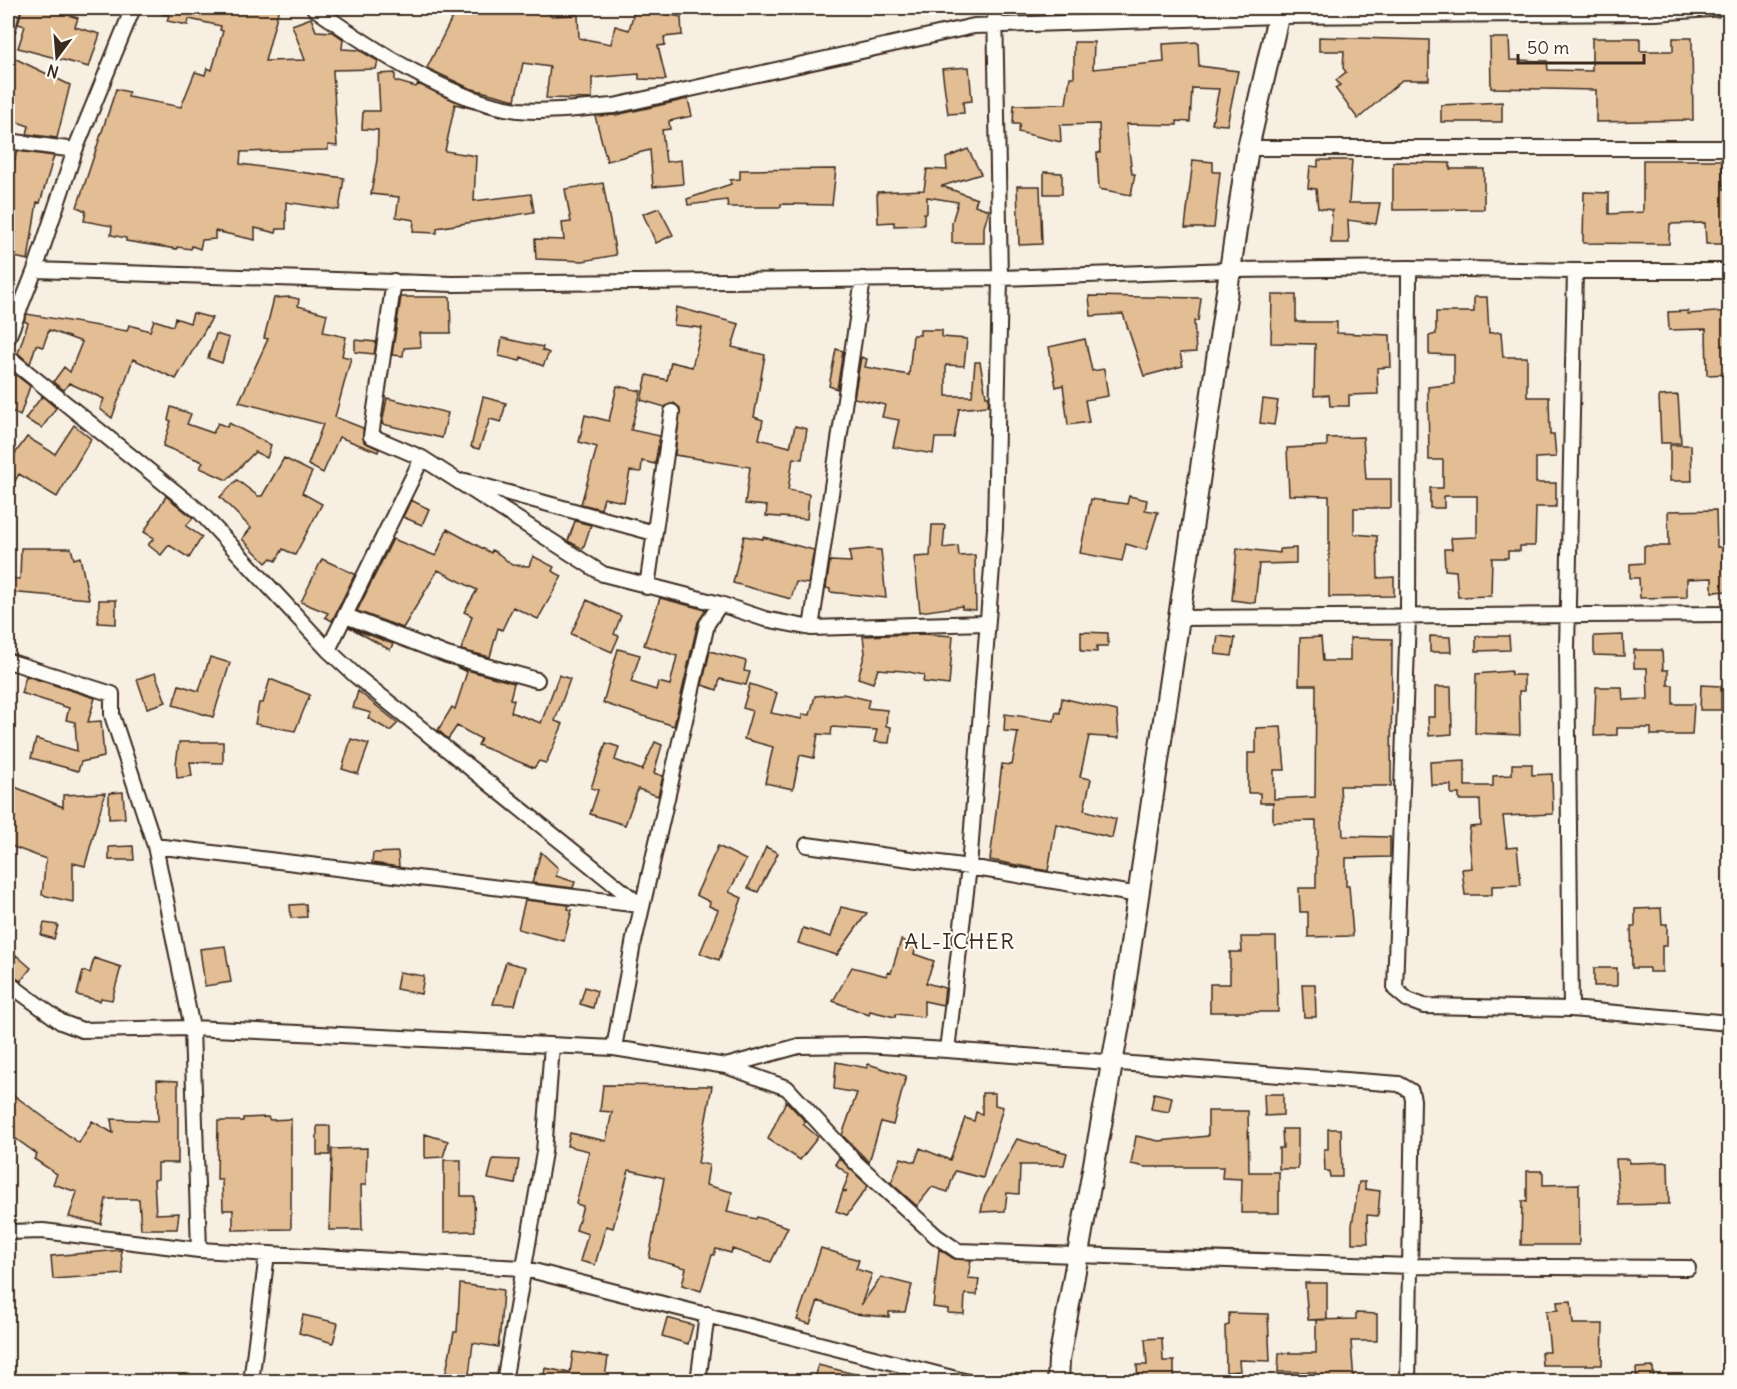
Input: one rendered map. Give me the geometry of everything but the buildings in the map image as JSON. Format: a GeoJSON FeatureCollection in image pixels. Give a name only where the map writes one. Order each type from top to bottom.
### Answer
{"type":"FeatureCollection","features":[{"type":"Feature","properties":{"kind":"street"},"geometry":{"type":"LineString","coordinates":[[8,28],[13,8]]}},
{"type":"Feature","properties":{"kind":"street"},"geometry":{"type":"LineString","coordinates":[[8,338],[35,270],[75,150],[134,8]]}},
{"type":"Feature","properties":{"kind":"street"},"geometry":{"type":"LineString","coordinates":[[314,8],[373,49],[471,98],[526,110],[614,106],[955,29],[1279,12],[1655,13],[1724,8]]}},
{"type":"Feature","properties":{"kind":"street"},"geometry":{"type":"LineString","coordinates":[[947,1050],[969,867],[995,528],[1000,278],[995,8]]}},
{"type":"Feature","properties":{"kind":"street"},"geometry":{"type":"LineString","coordinates":[[1058,1382],[1059,1360],[1080,1254],[1139,895],[1248,148],[1279,12]]}},
{"type":"Feature","properties":{"kind":"street"},"geometry":{"type":"LineString","coordinates":[[8,141],[75,150]]}},
{"type":"Feature","properties":{"kind":"street"},"geometry":{"type":"LineString","coordinates":[[1248,148],[1730,148]]}},
{"type":"Feature","properties":{"kind":"street"},"geometry":{"type":"LineString","coordinates":[[35,270],[453,284],[1000,278],[1230,270],[1409,268],[1730,271]]}},
{"type":"Feature","properties":{"kind":"street"},"geometry":{"type":"LineString","coordinates":[[1409,268],[1408,617],[1395,989],[1408,1000],[1424,1006],[1571,1009],[1730,1023]]}},
{"type":"Feature","properties":{"kind":"street"},"geometry":{"type":"LineString","coordinates":[[1571,1009],[1568,617],[1575,271]]}},
{"type":"Feature","properties":{"kind":"street"},"geometry":{"type":"LineString","coordinates":[[811,628],[863,279]]}},
{"type":"Feature","properties":{"kind":"street"},"geometry":{"type":"LineString","coordinates":[[394,281],[371,436],[422,458],[603,574],[720,604],[765,619],[811,628],[986,623]]}},
{"type":"Feature","properties":{"kind":"street"},"geometry":{"type":"LineString","coordinates":[[8,294],[21,301]]}},
{"type":"Feature","properties":{"kind":"street"},"geometry":{"type":"LineString","coordinates":[[8,357],[200,512],[328,650],[396,710],[640,905]]}},
{"type":"Feature","properties":{"kind":"street"},"geometry":{"type":"LineString","coordinates":[[647,587],[672,412]]}},
{"type":"Feature","properties":{"kind":"street"},"geometry":{"type":"LineString","coordinates":[[328,650],[422,458]]}},
{"type":"Feature","properties":{"kind":"street"},"geometry":{"type":"LineString","coordinates":[[451,477],[654,533]]}},
{"type":"Feature","properties":{"kind":"street"},"geometry":{"type":"LineString","coordinates":[[634,942],[707,624],[720,604]]}},
{"type":"Feature","properties":{"kind":"street"},"geometry":{"type":"LineString","coordinates":[[1180,618],[1568,617],[1730,614]]}},
{"type":"Feature","properties":{"kind":"street"},"geometry":{"type":"LineString","coordinates":[[346,616],[447,655],[537,680]]}},
{"type":"Feature","properties":{"kind":"street"},"geometry":{"type":"LineString","coordinates":[[8,661],[112,694],[112,715],[155,846],[192,1028],[199,1250]]}},
{"type":"Feature","properties":{"kind":"street"},"geometry":{"type":"LineString","coordinates":[[807,845],[969,867],[1139,895]]}},
{"type":"Feature","properties":{"kind":"street"},"geometry":{"type":"LineString","coordinates":[[155,846],[640,905]]}},
{"type":"Feature","properties":{"kind":"street"},"geometry":{"type":"LineString","coordinates":[[614,1048],[640,905]]}},
{"type":"Feature","properties":{"kind":"street"},"geometry":{"type":"LineString","coordinates":[[8,983],[60,1023],[82,1030],[192,1028],[614,1048],[726,1066],[787,1088],[854,1161],[950,1247],[958,1251],[1411,1266],[1688,1268]]}},
{"type":"Feature","properties":{"kind":"street"},"geometry":{"type":"LineString","coordinates":[[504,1382],[544,1152],[552,1045]]}},
{"type":"Feature","properties":{"kind":"street"},"geometry":{"type":"LineString","coordinates":[[726,1066],[799,1046],[864,1045],[1399,1084],[1411,1091],[1413,1100],[1408,1382]]}},
{"type":"Feature","properties":{"kind":"street"},"geometry":{"type":"LineString","coordinates":[[8,1232],[43,1231],[199,1250],[522,1268],[968,1382]]}},
{"type":"Feature","properties":{"kind":"street"},"geometry":{"type":"LineString","coordinates":[[251,1382],[267,1254]]}},
{"type":"Feature","properties":{"kind":"street"},"geometry":{"type":"LineString","coordinates":[[698,1382],[707,1314]]}},
{"type":"Feature","properties":{"kind":"street"},"geometry":{"type":"LineString","coordinates":[[904,1382],[908,1367]]}},
{"type":"Feature","properties":{"kind":"district","name":"AL-ICHER"},"geometry":{"type":"Point","coordinates":[960,941]}}]}
